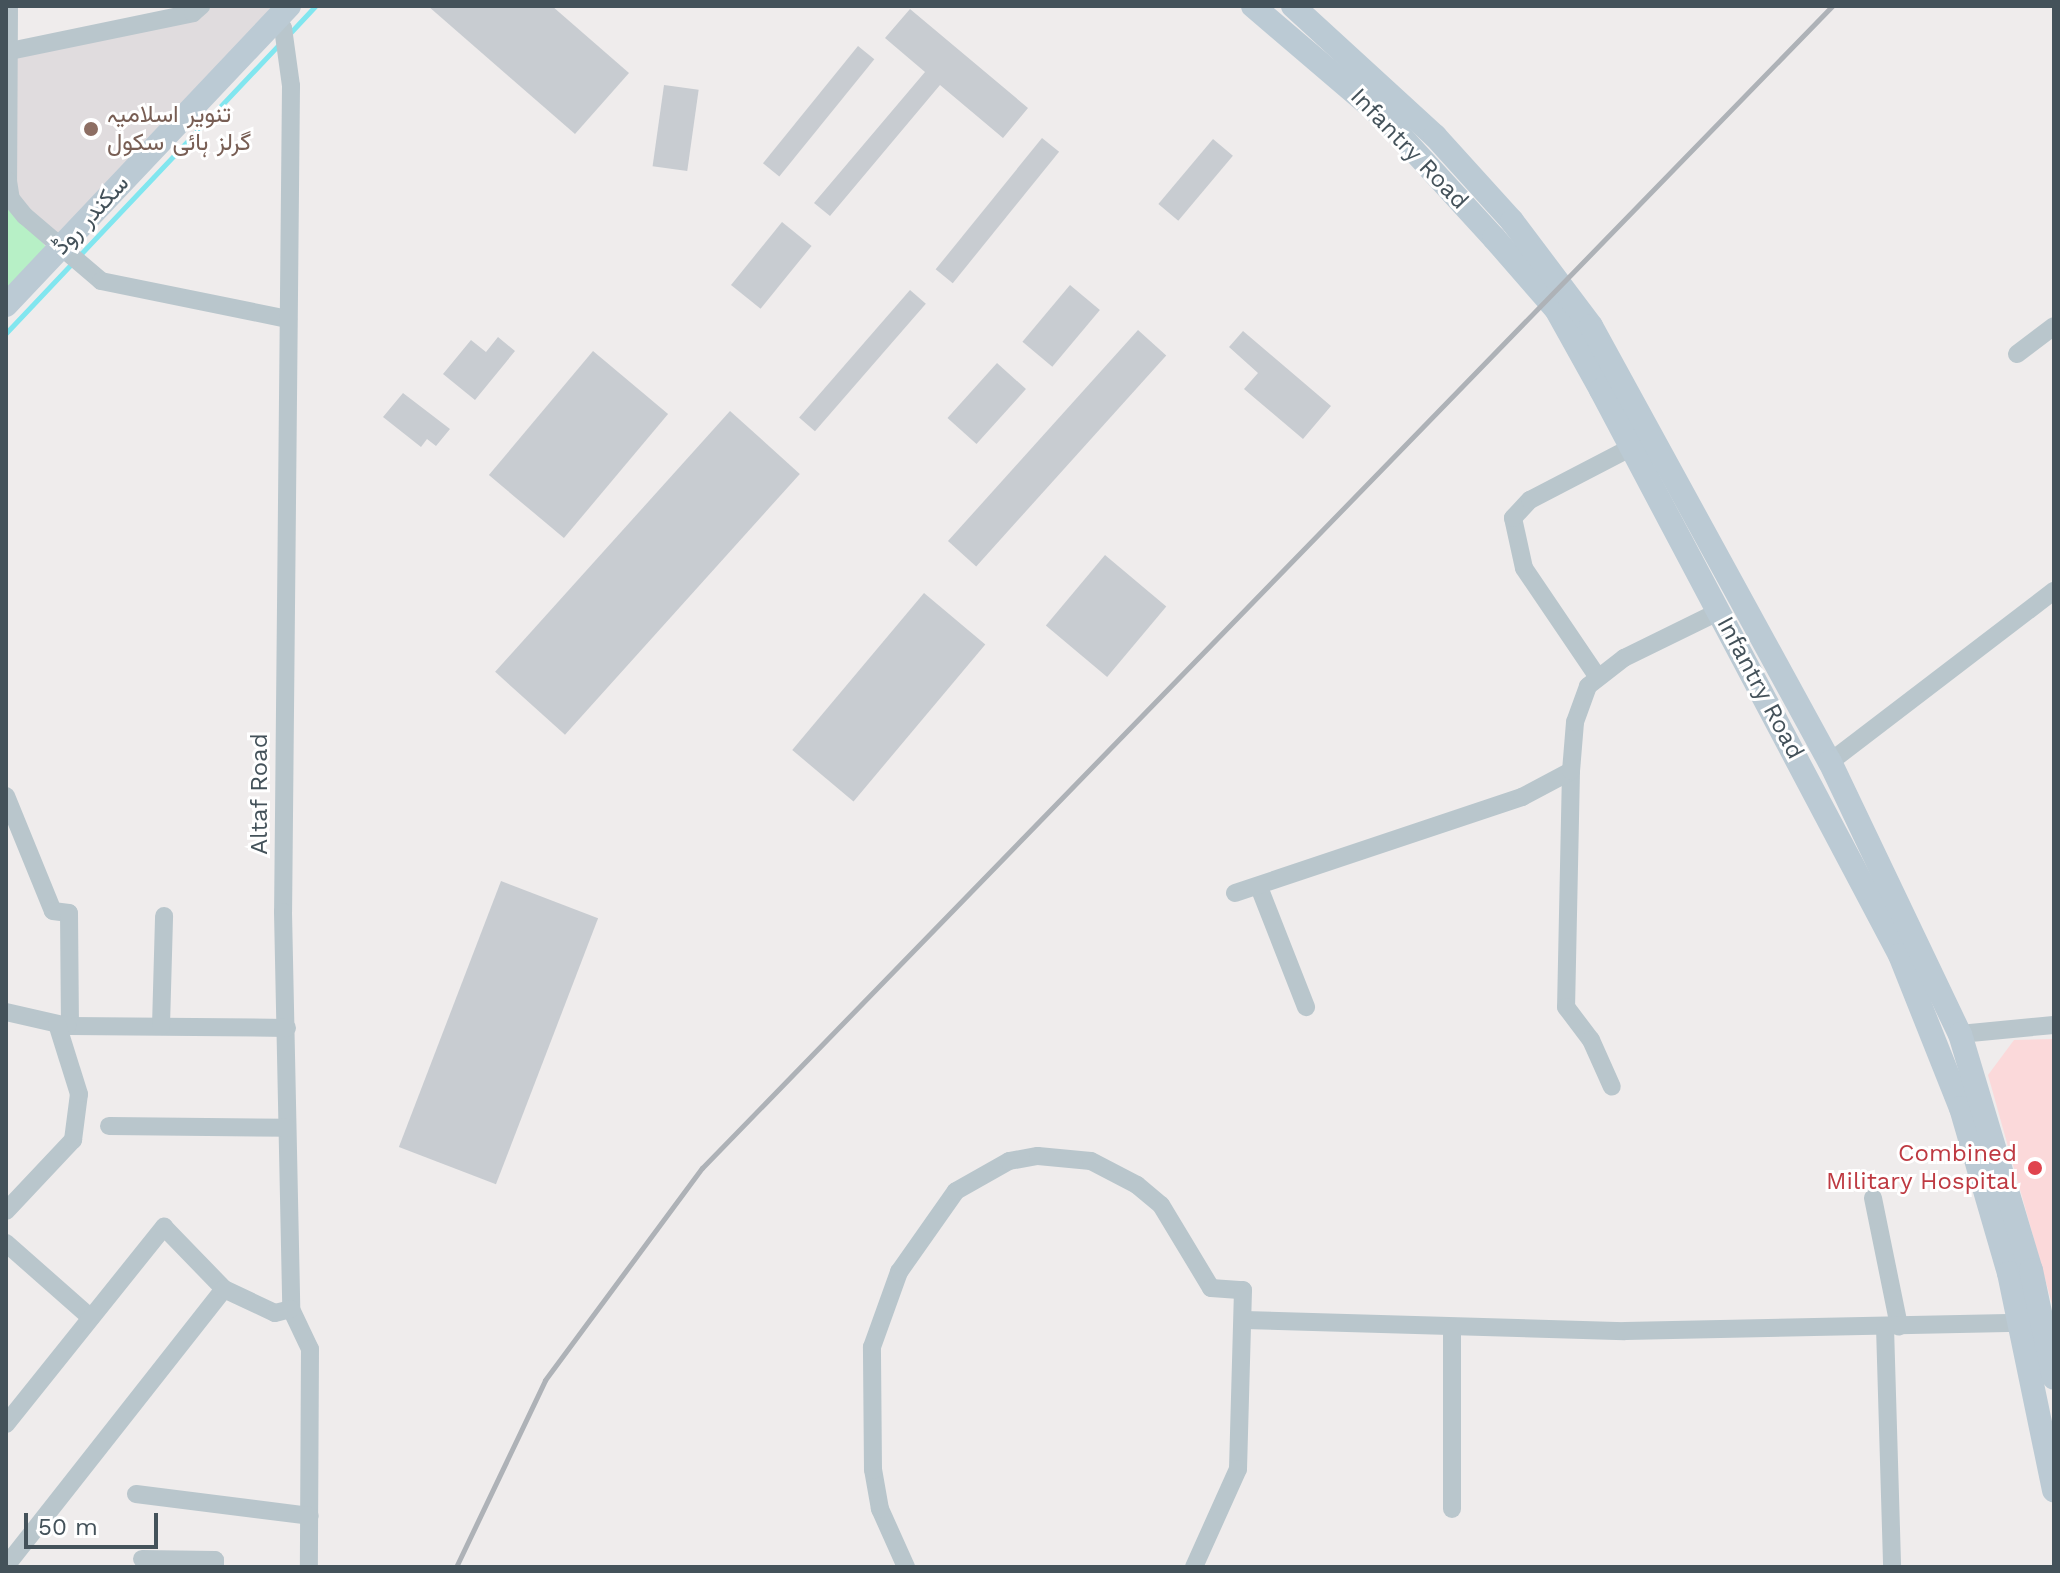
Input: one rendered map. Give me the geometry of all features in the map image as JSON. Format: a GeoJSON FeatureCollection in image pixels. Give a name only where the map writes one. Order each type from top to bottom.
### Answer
{"type":"FeatureCollection","features":[{"type":"Feature","properties":{"kind":"main road","name":"Infantry Road"},"geometry":{"type":"LineString","coordinates":[[1253,6],[1384,118],[1550,299],[1632,447],[1900,955],[1961,1108],[2020,1323],[2054,1490]]}},
{"type":"Feature","properties":{"kind":"main road","name":"Infantry Road"},"geometry":{"type":"LineString","coordinates":[[1293,6],[1435,136],[1571,294],[1830,762],[1960,1034],[2031,1270],[2054,1378]]}},
{"type":"Feature","properties":{"kind":"main road","name":"سکندر روڈ"},"geometry":{"type":"LineString","coordinates":[[6,305],[282,18]]}},
{"type":"Feature","properties":{"kind":"street"},"geometry":{"type":"LineString","coordinates":[[9,6],[11,199],[58,250],[86,273],[288,319]]}},
{"type":"Feature","properties":{"kind":"street"},"geometry":{"type":"LineString","coordinates":[[10,51],[193,13],[201,6]]}},
{"type":"Feature","properties":{"kind":"street","name":"Altaf Road"},"geometry":{"type":"LineString","coordinates":[[282,18],[288,57],[287,1128],[291,1309],[310,1349],[309,1567]]}},
{"type":"Feature","properties":{"kind":"street"},"geometry":{"type":"LineString","coordinates":[[2017,354],[2054,326]]}},
{"type":"Feature","properties":{"kind":"street"},"geometry":{"type":"LineString","coordinates":[[1597,676],[1524,568],[1513,518],[1530,500],[1632,447]]}},
{"type":"Feature","properties":{"kind":"street"},"geometry":{"type":"LineString","coordinates":[[1830,762],[2054,591]]}},
{"type":"Feature","properties":{"kind":"street"},"geometry":{"type":"LineString","coordinates":[[1612,1087],[1566,1007],[1571,771],[1579,704],[1597,676],[1720,611]]}},
{"type":"Feature","properties":{"kind":"street"},"geometry":{"type":"LineString","coordinates":[[1235,893],[1522,797],[1571,771]]}},
{"type":"Feature","properties":{"kind":"street"},"geometry":{"type":"LineString","coordinates":[[6,796],[53,911],[69,913],[63,1025],[79,1094],[73,1140],[6,1211]]}},
{"type":"Feature","properties":{"kind":"street"},"geometry":{"type":"LineString","coordinates":[[1259,887],[1306,1007]]}},
{"type":"Feature","properties":{"kind":"street"},"geometry":{"type":"LineString","coordinates":[[161,1026],[164,916]]}},
{"type":"Feature","properties":{"kind":"street"},"geometry":{"type":"LineString","coordinates":[[6,1012],[63,1025],[287,1028]]}},
{"type":"Feature","properties":{"kind":"street"},"geometry":{"type":"LineString","coordinates":[[1960,1034],[2054,1025]]}},
{"type":"Feature","properties":{"kind":"street"},"geometry":{"type":"LineString","coordinates":[[109,1126],[287,1128]]}},
{"type":"Feature","properties":{"kind":"street"},"geometry":{"type":"LineString","coordinates":[[906,1567],[880,1509],[873,1470],[872,1347],[899,1272],[956,1191],[1009,1161],[1038,1156],[1091,1161],[1161,1205],[1211,1288],[1243,1290],[1238,1469],[1194,1567]]}},
{"type":"Feature","properties":{"kind":"street"},"geometry":{"type":"LineString","coordinates":[[1873,1198],[1892,1326],[1892,1567]]}},
{"type":"Feature","properties":{"kind":"street"},"geometry":{"type":"LineString","coordinates":[[6,1424],[164,1227],[224,1289],[275,1313],[291,1309]]}},
{"type":"Feature","properties":{"kind":"street"},"geometry":{"type":"LineString","coordinates":[[6,1243],[91,1318]]}},
{"type":"Feature","properties":{"kind":"street"},"geometry":{"type":"LineString","coordinates":[[6,1566],[224,1289]]}},
{"type":"Feature","properties":{"kind":"street"},"geometry":{"type":"LineString","coordinates":[[1244,1320],[1452,1327],[2020,1323]]}},
{"type":"Feature","properties":{"kind":"street"},"geometry":{"type":"LineString","coordinates":[[1452,1327],[1452,1509]]}},
{"type":"Feature","properties":{"kind":"street"},"geometry":{"type":"LineString","coordinates":[[136,1494],[310,1516]]}},
{"type":"Feature","properties":{"kind":"street"},"geometry":{"type":"LineString","coordinates":[[142,1559],[215,1560],[215,1567]]}},
{"type":"Feature","properties":{"kind":"shaded area","name":"تنویر اسلامیہ گرلز ہائی سکول"},"geometry":{"type":"Polygon","coordinates":[[[207,6],[271,6],[278,19],[55,258],[7,199],[7,59],[207,6]]]}},
{"type":"Feature","properties":{"kind":"shaded area","name":"Combined Military Hospital"},"geometry":{"type":"Polygon","coordinates":[[[2054,1039],[2054,1311],[1988,1075],[2014,1040],[2054,1039]]]}},
{"type":"Feature","properties":{"kind":"green space"},"geometry":{"type":"Polygon","coordinates":[[[6,141],[7,199],[55,258],[6,310],[6,141]]]}},
{"type":"Feature","properties":{"kind":"building"},"geometry":{"type":"Polygon","coordinates":[[[428,6],[552,6],[629,73],[575,134],[428,6]]]}},
{"type":"Feature","properties":{"kind":"building"},"geometry":{"type":"Polygon","coordinates":[[[910,9],[1028,108],[1003,138],[940,85],[830,216],[814,203],[925,72],[885,38],[910,9]]]}},
{"type":"Feature","properties":{"kind":"building"},"geometry":{"type":"Polygon","coordinates":[[[858,46],[874,59],[779,177],[763,163],[858,46]]]}},
{"type":"Feature","properties":{"kind":"building"},"geometry":{"type":"Polygon","coordinates":[[[664,85],[699,90],[687,171],[653,166],[664,85]]]}},
{"type":"Feature","properties":{"kind":"building"},"geometry":{"type":"Polygon","coordinates":[[[1042,138],[1059,152],[953,283],[936,269],[1042,138]]]}},
{"type":"Feature","properties":{"kind":"building"},"geometry":{"type":"Polygon","coordinates":[[[1213,139],[1233,156],[1178,221],[1158,204],[1213,139]]]}},
{"type":"Feature","properties":{"kind":"building"},"geometry":{"type":"Polygon","coordinates":[[[782,222],[812,246],[761,309],[731,285],[782,222]]]}},
{"type":"Feature","properties":{"kind":"building"},"geometry":{"type":"Polygon","coordinates":[[[1070,285],[1100,310],[1052,367],[1022,342],[1070,285]]]}},
{"type":"Feature","properties":{"kind":"building"},"geometry":{"type":"Polygon","coordinates":[[[910,290],[926,304],[815,431],[799,418],[910,290]]]}},
{"type":"Feature","properties":{"kind":"building"},"geometry":{"type":"Polygon","coordinates":[[[1138,330],[1166,355],[976,566],[948,541],[1138,330]]]}},
{"type":"Feature","properties":{"kind":"building"},"geometry":{"type":"Polygon","coordinates":[[[1243,331],[1331,406],[1303,439],[1244,389],[1258,373],[1229,347],[1243,331]]]}},
{"type":"Feature","properties":{"kind":"building"},"geometry":{"type":"Polygon","coordinates":[[[498,337],[515,351],[475,400],[443,374],[471,340],[486,352],[498,337]]]}},
{"type":"Feature","properties":{"kind":"building"},"geometry":{"type":"Polygon","coordinates":[[[593,351],[668,414],[564,538],[489,475],[593,351]]]}},
{"type":"Feature","properties":{"kind":"building"},"geometry":{"type":"Polygon","coordinates":[[[997,363],[1026,389],[976,444],[947,418],[997,363]]]}},
{"type":"Feature","properties":{"kind":"building"},"geometry":{"type":"Polygon","coordinates":[[[403,393],[450,429],[436,446],[427,439],[421,447],[383,417],[403,393]]]}},
{"type":"Feature","properties":{"kind":"building"},"geometry":{"type":"Polygon","coordinates":[[[730,411],[800,474],[565,735],[495,672],[730,411]]]}},
{"type":"Feature","properties":{"kind":"building"},"geometry":{"type":"Polygon","coordinates":[[[1105,555],[1166,606],[1107,677],[1046,625],[1105,555]]]}},
{"type":"Feature","properties":{"kind":"building"},"geometry":{"type":"Polygon","coordinates":[[[924,593],[985,644],[854,801],[792,750],[924,593]]]}},
{"type":"Feature","properties":{"kind":"building"},"geometry":{"type":"Polygon","coordinates":[[[501,881],[598,918],[496,1184],[399,1147],[501,881]]]}},
{"type":"Feature","properties":{"kind":"waterway"},"geometry":{"type":"LineString","coordinates":[[290,33],[315,6]]}},
{"type":"Feature","properties":{"kind":"waterway"},"geometry":{"type":"LineString","coordinates":[[6,333],[280,43]]}},
{"type":"Feature","properties":{"kind":"railway"},"geometry":{"type":"LineString","coordinates":[[456,1567],[545,1380],[702,1168],[1832,6]]}},
{"type":"Feature","properties":{"kind":"place","name":"تنویر اسلامیہ گرلز ہائی سکول"},"geometry":{"type":"Point","coordinates":[91,129]}},
{"type":"Feature","properties":{"kind":"place","name":"Combined Military Hospital"},"geometry":{"type":"Point","coordinates":[2035,1168]}}]}
